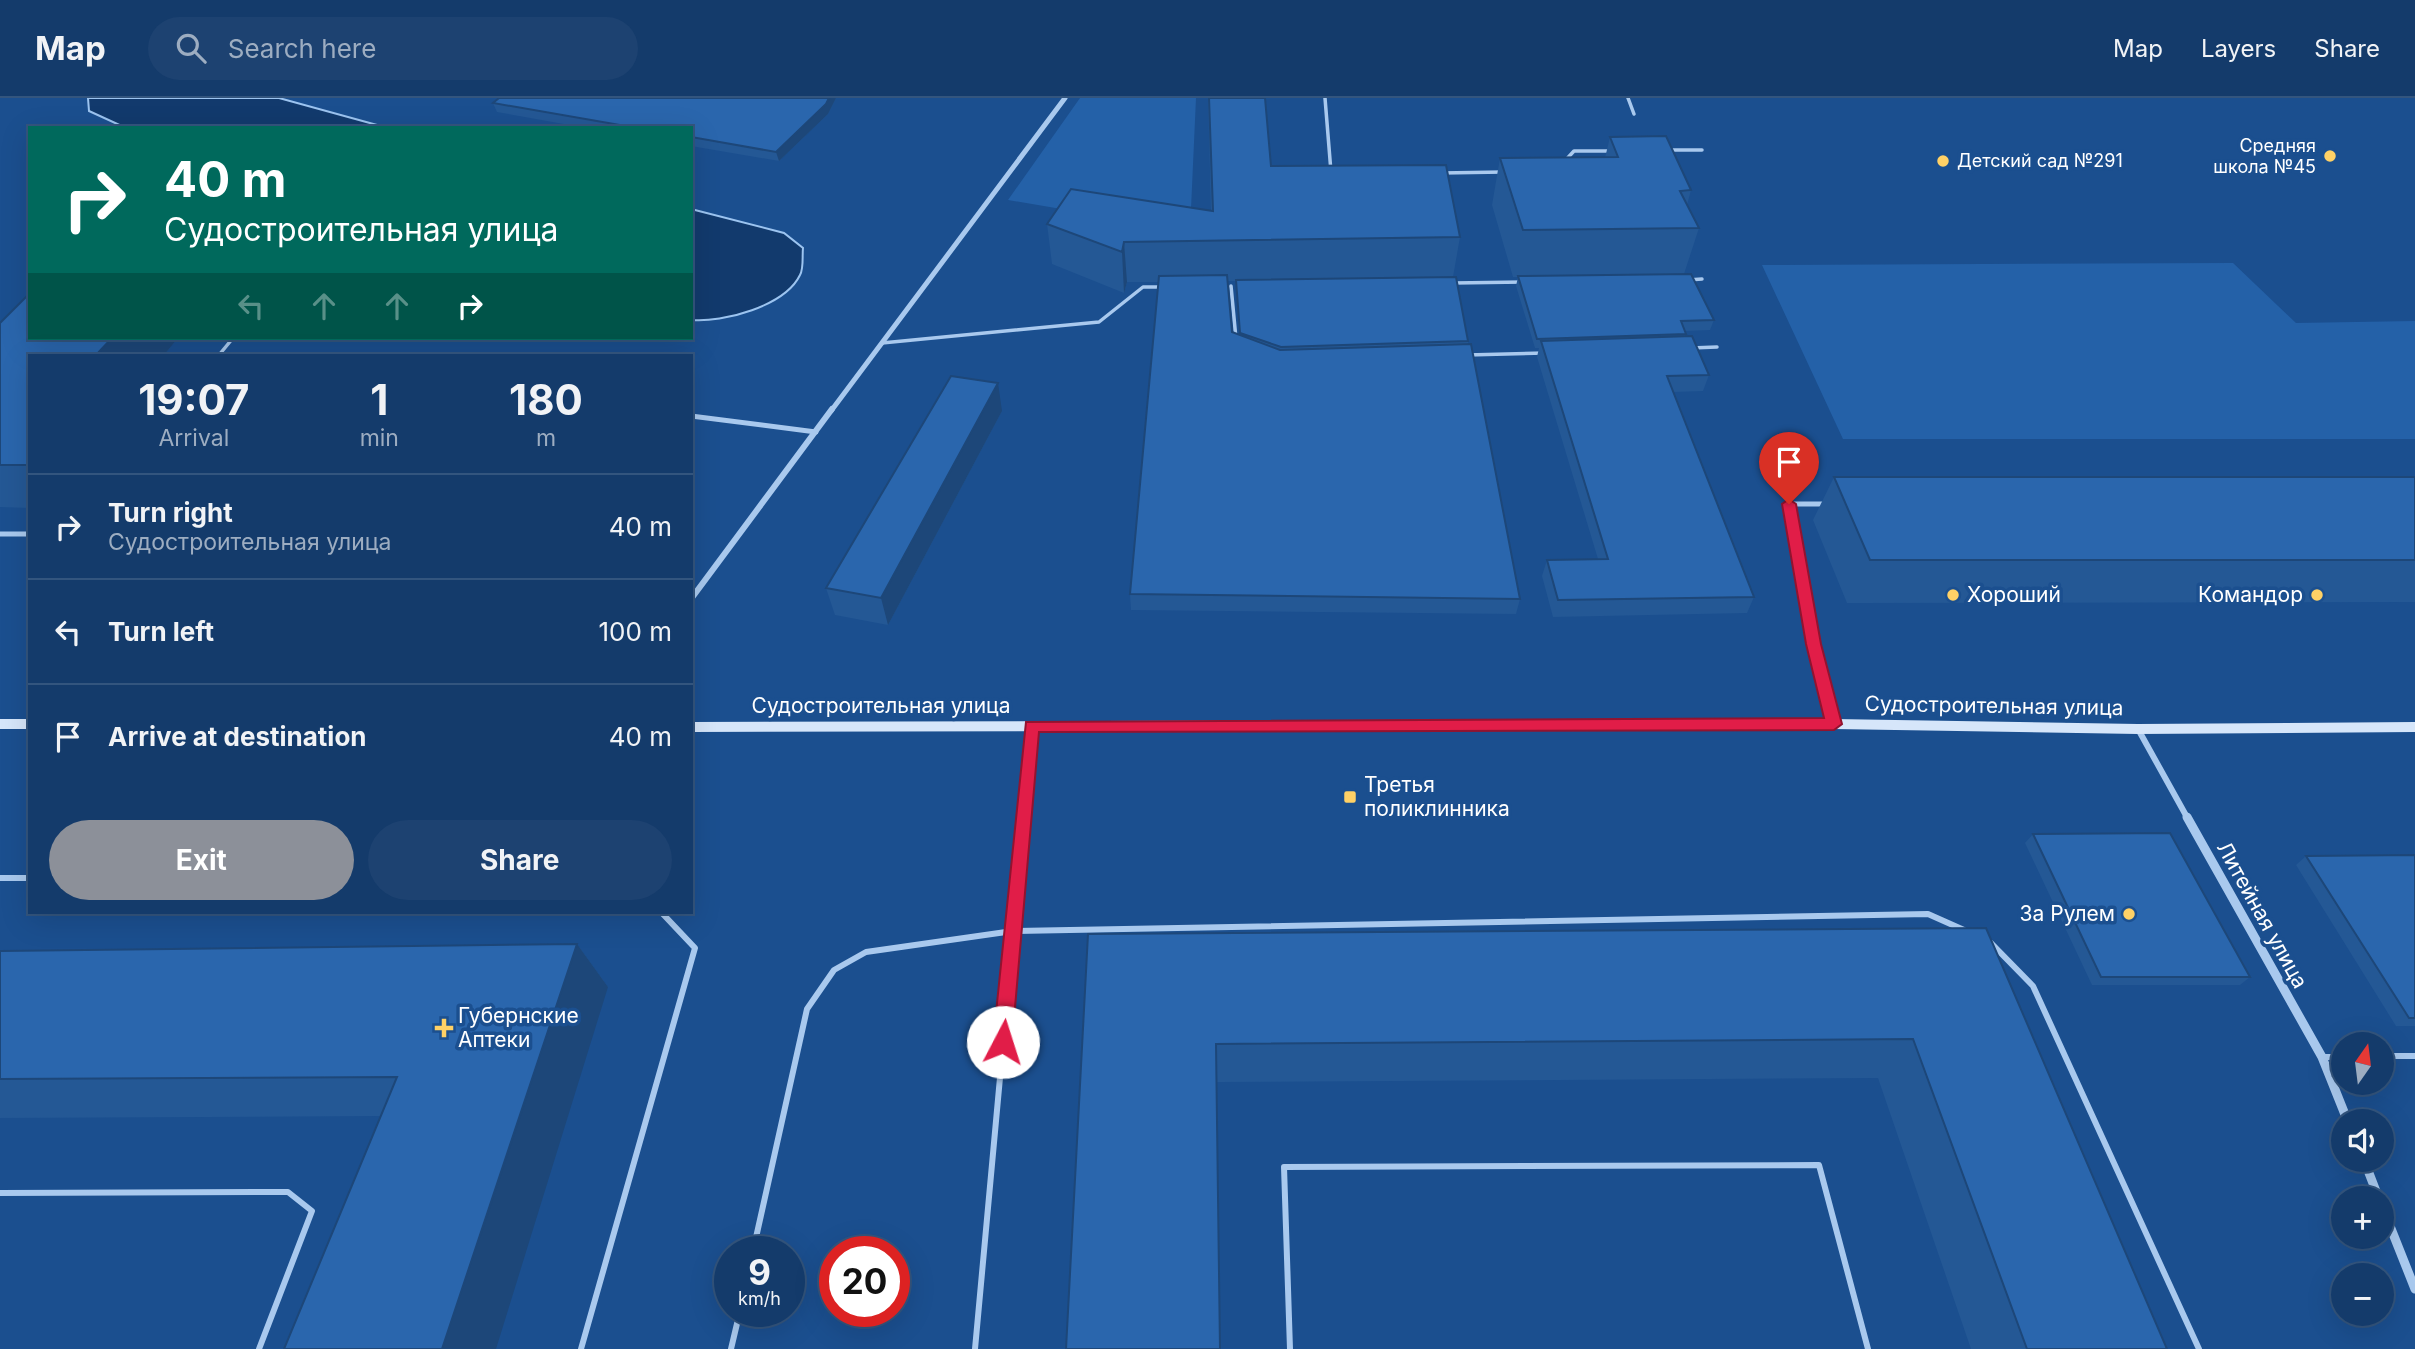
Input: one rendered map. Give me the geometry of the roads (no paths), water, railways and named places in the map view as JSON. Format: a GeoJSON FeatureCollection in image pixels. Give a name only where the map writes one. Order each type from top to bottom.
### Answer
{"type":"FeatureCollection","features":[{"type":"Feature","properties":{"kind":"main road"},"geometry":{"type":"LineString","coordinates":[[0,724],[28,724]]}},
{"type":"Feature","properties":{"kind":"main road","name":"Судостроительная улица"},"geometry":{"type":"LineString","coordinates":[[693,727],[1834,724],[2138,729],[2415,727]]}},
{"type":"Feature","properties":{"kind":"street"},"geometry":{"type":"LineString","coordinates":[[693,596],[1065,98]]}},
{"type":"Feature","properties":{"kind":"street","name":"Литейная улица"},"geometry":{"type":"LineString","coordinates":[[2138,729],[2322,1057],[2343,1109]]}},
{"type":"Feature","properties":{"kind":"street"},"geometry":{"type":"LineString","coordinates":[[2394,1236],[2415,1289]]}},
{"type":"Feature","properties":{"kind":"lane"},"geometry":{"type":"LineString","coordinates":[[1325,98],[1331,174]]}},
{"type":"Feature","properties":{"kind":"lane"},"geometry":{"type":"LineString","coordinates":[[1628,98],[1634,114]]}},
{"type":"Feature","properties":{"kind":"lane"},"geometry":{"type":"LineString","coordinates":[[1664,150],[1702,150]]}},
{"type":"Feature","properties":{"kind":"lane"},"geometry":{"type":"LineString","coordinates":[[1561,165],[1574,151],[1613,151]]}},
{"type":"Feature","properties":{"kind":"lane"},"geometry":{"type":"LineString","coordinates":[[1429,173],[1512,172]]}},
{"type":"Feature","properties":{"kind":"lane"},"geometry":{"type":"LineString","coordinates":[[1674,280],[1702,279]]}},
{"type":"Feature","properties":{"kind":"lane"},"geometry":{"type":"LineString","coordinates":[[1439,283],[1536,282]]}},
{"type":"Feature","properties":{"kind":"lane"},"geometry":{"type":"LineString","coordinates":[[1219,286],[1245,286]]}},
{"type":"Feature","properties":{"kind":"lane"},"geometry":{"type":"LineString","coordinates":[[1231,286],[1236,345]]}},
{"type":"Feature","properties":{"kind":"lane"},"geometry":{"type":"LineString","coordinates":[[883,343],[1099,322],[1121,301],[1143,288],[1168,287]]}},
{"type":"Feature","properties":{"kind":"lane"},"geometry":{"type":"LineString","coordinates":[[220,354],[231,340]]}},
{"type":"Feature","properties":{"kind":"lane"},"geometry":{"type":"LineString","coordinates":[[1690,348],[1717,348]]}},
{"type":"Feature","properties":{"kind":"lane"},"geometry":{"type":"LineString","coordinates":[[1457,356],[1553,353]]}},
{"type":"Feature","properties":{"kind":"lane"},"geometry":{"type":"LineString","coordinates":[[693,416],[816,432]]}},
{"type":"Feature","properties":{"kind":"lane"},"geometry":{"type":"LineString","coordinates":[[1831,503],[1789,504],[1814,644],[1834,724]]}},
{"type":"Feature","properties":{"kind":"lane"},"geometry":{"type":"LineString","coordinates":[[0,534],[28,534]]}},
{"type":"Feature","properties":{"kind":"lane"},"geometry":{"type":"LineString","coordinates":[[975,1349],[1032,726]]}},
{"type":"Feature","properties":{"kind":"lane"},"geometry":{"type":"LineString","coordinates":[[0,878],[28,878]]}},
{"type":"Feature","properties":{"kind":"lane"},"geometry":{"type":"LineString","coordinates":[[581,1349],[695,948],[664,914]]}},
{"type":"Feature","properties":{"kind":"lane"},"geometry":{"type":"LineString","coordinates":[[756,1236],[807,1009],[834,970],[866,951],[1013,931],[1928,914],[1988,940],[2033,986],[2199,1349]]}},
{"type":"Feature","properties":{"kind":"lane"},"geometry":{"type":"LineString","coordinates":[[2394,1056],[2415,1056]]}},
{"type":"Feature","properties":{"kind":"lane"},"geometry":{"type":"LineString","coordinates":[[2322,1057],[2331,1057]]}},
{"type":"Feature","properties":{"kind":"lane"},"geometry":{"type":"LineString","coordinates":[[1290,1349],[1283,1167],[1819,1165],[1868,1349]]}},
{"type":"Feature","properties":{"kind":"lane"},"geometry":{"type":"LineString","coordinates":[[0,1193],[288,1192],[313,1211],[258,1349]]}},
{"type":"Feature","properties":{"kind":"lane"},"geometry":{"type":"LineString","coordinates":[[731,1349],[736,1327]]}},
{"type":"Feature","properties":{"kind":"place","name":"Средняя школа №45"},"geometry":{"type":"Point","coordinates":[2330,156]}},
{"type":"Feature","properties":{"kind":"place","name":"Детский сад №291"},"geometry":{"type":"Point","coordinates":[1943,161]}},
{"type":"Feature","properties":{"kind":"place","name":"Хороший"},"geometry":{"type":"Point","coordinates":[1953,595]}},
{"type":"Feature","properties":{"kind":"place","name":"Командор"},"geometry":{"type":"Point","coordinates":[2317,595]}},
{"type":"Feature","properties":{"kind":"place","name":"Третья поликлинника"},"geometry":{"type":"Point","coordinates":[1350,797]}},
{"type":"Feature","properties":{"kind":"place","name":"За Рулем"},"geometry":{"type":"Point","coordinates":[2129,914]}},
{"type":"Feature","properties":{"kind":"place","name":"Губернские Аптеки"},"geometry":{"type":"Point","coordinates":[444,1028]}}]}
